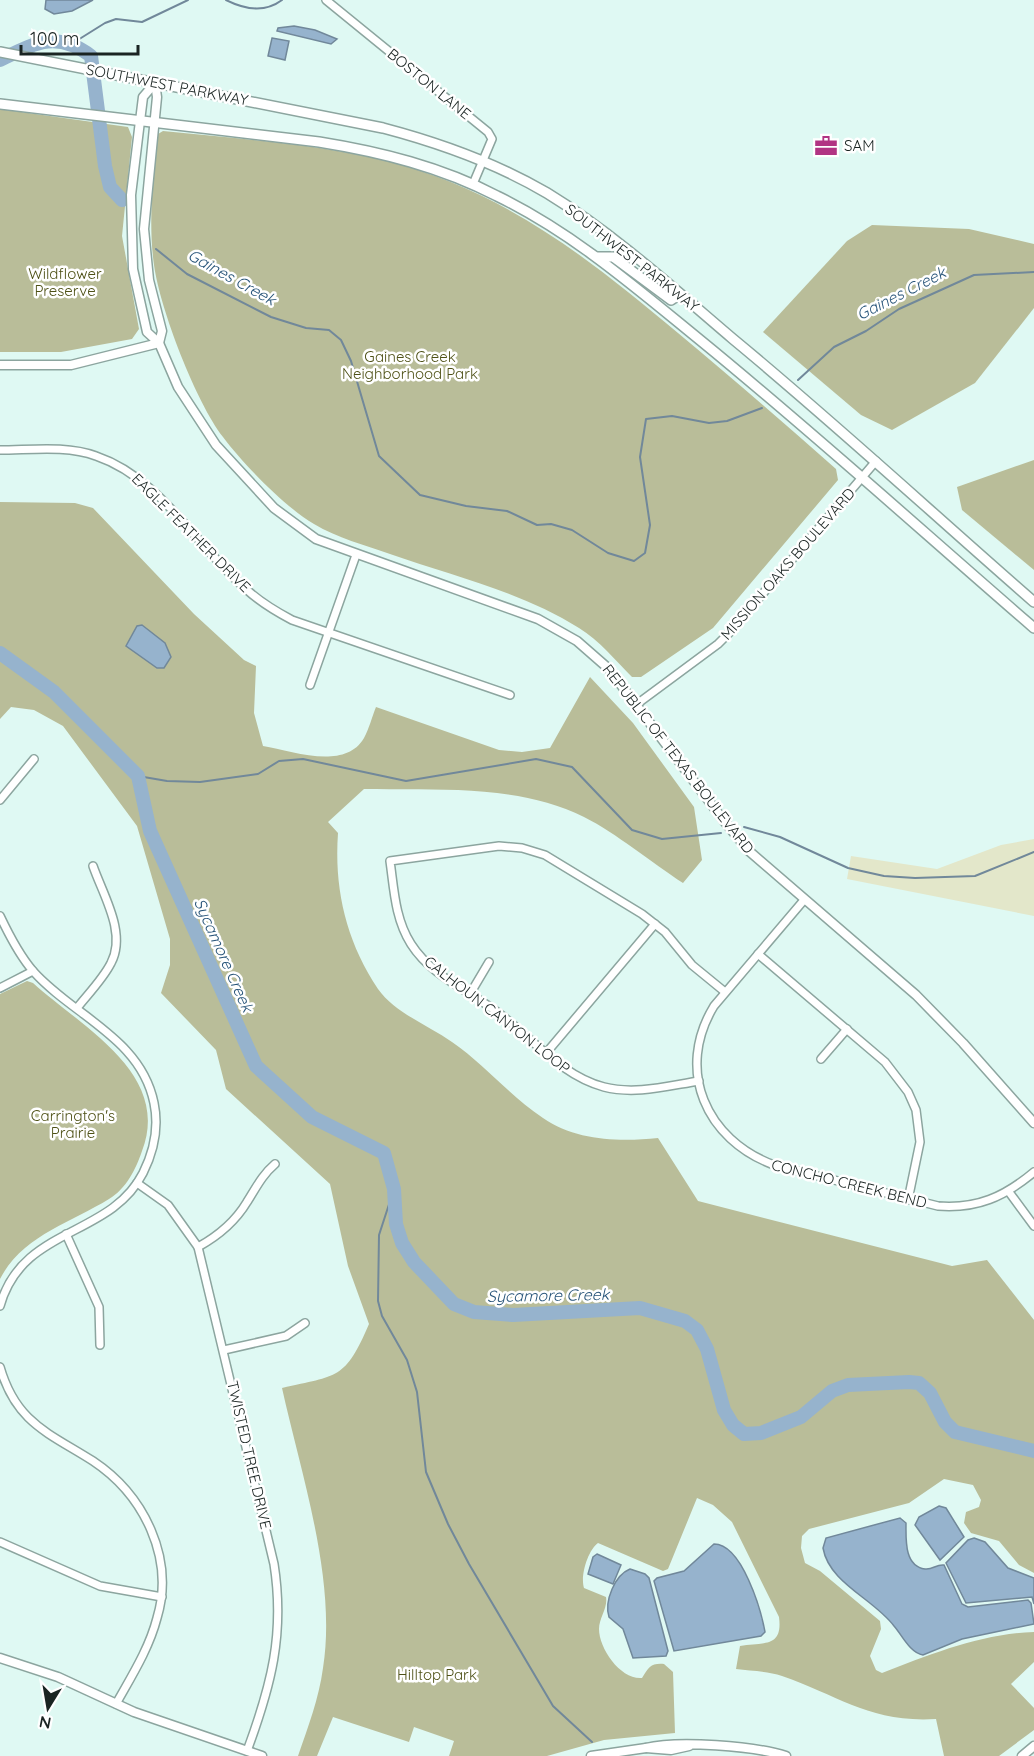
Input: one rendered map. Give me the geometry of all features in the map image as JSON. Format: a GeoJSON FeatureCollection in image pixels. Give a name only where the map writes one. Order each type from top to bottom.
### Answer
{"type":"FeatureCollection","features":[{"type":"Feature","properties":{"kind":"main road","name":"SOUTHWEST PARKWAY"},"geometry":{"type":"LineString","coordinates":[[0,52],[382,128],[417,137],[483,161],[566,205],[680,294],[876,461],[1034,602]]}},
{"type":"Feature","properties":{"kind":"main road","name":"SOUTHWEST PARKWAY"},"geometry":{"type":"LineString","coordinates":[[0,104],[320,142],[368,150],[409,161],[473,184],[554,227],[598,257],[863,476],[1034,628]]}},
{"type":"Feature","properties":{"kind":"main road"},"geometry":{"type":"LineString","coordinates":[[598,257],[613,257],[671,300],[680,294]]}},
{"type":"Feature","properties":{"kind":"street","name":"BOSTON LANE"},"geometry":{"type":"LineString","coordinates":[[326,0],[488,132],[492,139],[473,184]]}},
{"type":"Feature","properties":{"kind":"street","name":"REPUBLIC OF TEXAS BOULEVARD"},"geometry":{"type":"LineString","coordinates":[[155,83],[143,98],[131,195],[133,269],[147,332],[159,343],[181,393],[210,437],[274,508],[299,529],[316,539],[548,624],[577,641],[601,661],[637,704],[735,836],[804,900],[916,995],[971,1051],[1034,1123]]}},
{"type":"Feature","properties":{"kind":"street","name":"REPUBLIC OF TEXAS BOULEVARD"},"geometry":{"type":"LineString","coordinates":[[155,83],[157,97],[144,229],[149,280],[162,331],[159,343]]}},
{"type":"Feature","properties":{"kind":"street"},"geometry":{"type":"LineString","coordinates":[[0,365],[71,365],[159,343]]}},
{"type":"Feature","properties":{"kind":"street","name":"EAGLE FEATHER DRIVE"},"geometry":{"type":"LineString","coordinates":[[0,450],[71,451],[94,455],[123,466],[145,483],[244,588],[264,604],[292,620],[510,695]]}},
{"type":"Feature","properties":{"kind":"street","name":"MISSION OAKS BOULEVARD"},"geometry":{"type":"LineString","coordinates":[[637,704],[718,644],[730,632],[876,461]]}},
{"type":"Feature","properties":{"kind":"street"},"geometry":{"type":"LineString","coordinates":[[310,685],[356,555]]}},
{"type":"Feature","properties":{"kind":"street"},"geometry":{"type":"LineString","coordinates":[[0,800],[34,759]]}},
{"type":"Feature","properties":{"kind":"street","name":"CALHOUN CANYON LOOP"},"geometry":{"type":"LineString","coordinates":[[699,1081],[630,1090],[606,1087],[582,1079],[501,1014],[433,969],[411,944],[399,917],[390,861],[487,847],[522,848],[557,861],[655,924],[692,965],[725,992]]}},
{"type":"Feature","properties":{"kind":"street"},"geometry":{"type":"LineString","coordinates":[[77,1008],[110,965],[117,946],[114,925],[93,866]]}},
{"type":"Feature","properties":{"kind":"street","name":"CONCHO CREEK BEND"},"geometry":{"type":"LineString","coordinates":[[804,900],[725,992],[704,1026],[698,1052],[699,1081],[713,1120],[728,1138],[749,1154],[774,1166],[938,1206],[961,1207],[984,1203],[1009,1192],[1034,1172]]}},
{"type":"Feature","properties":{"kind":"street"},"geometry":{"type":"LineString","coordinates":[[0,916],[20,954],[33,971],[128,1050],[149,1086],[155,1107],[155,1136],[150,1156],[137,1183],[124,1199],[107,1213],[41,1248],[24,1263],[10,1281],[0,1306]]}},
{"type":"Feature","properties":{"kind":"street"},"geometry":{"type":"LineString","coordinates":[[547,1053],[655,924]]}},
{"type":"Feature","properties":{"kind":"street"},"geometry":{"type":"LineString","coordinates":[[758,954],[891,1068],[908,1092],[916,1110],[920,1130],[919,1153],[908,1200]]}},
{"type":"Feature","properties":{"kind":"street"},"geometry":{"type":"LineString","coordinates":[[470,994],[489,962]]}},
{"type":"Feature","properties":{"kind":"street"},"geometry":{"type":"LineString","coordinates":[[0,988],[33,971]]}},
{"type":"Feature","properties":{"kind":"street"},"geometry":{"type":"LineString","coordinates":[[821,1059],[847,1029]]}},
{"type":"Feature","properties":{"kind":"street"},"geometry":{"type":"LineString","coordinates":[[198,1247],[235,1219],[260,1179],[275,1164]]}},
{"type":"Feature","properties":{"kind":"street","name":"TWISTED TREE DRIVE"},"geometry":{"type":"LineString","coordinates":[[137,1183],[168,1205],[198,1247],[274,1564],[279,1602],[278,1640],[271,1681],[247,1751]]}},
{"type":"Feature","properties":{"kind":"street"},"geometry":{"type":"LineString","coordinates":[[1009,1192],[1034,1226]]}},
{"type":"Feature","properties":{"kind":"street"},"geometry":{"type":"LineString","coordinates":[[66,1234],[99,1306],[99,1345]]}},
{"type":"Feature","properties":{"kind":"street"},"geometry":{"type":"LineString","coordinates":[[224,1350],[286,1335],[305,1323]]}},
{"type":"Feature","properties":{"kind":"street"},"geometry":{"type":"LineString","coordinates":[[0,1367],[9,1392],[31,1421],[52,1439],[109,1473],[140,1508],[158,1548],[162,1597],[148,1643],[116,1704]]}},
{"type":"Feature","properties":{"kind":"street"},"geometry":{"type":"LineString","coordinates":[[0,1542],[100,1586],[162,1597]]}},
{"type":"Feature","properties":{"kind":"street"},"geometry":{"type":"LineString","coordinates":[[0,1658],[44,1672],[116,1704],[262,1756]]}},
{"type":"Feature","properties":{"kind":"street"},"geometry":{"type":"LineString","coordinates":[[591,1756],[665,1743],[743,1747],[786,1756]]}},
{"type":"Feature","properties":{"kind":"street"},"geometry":{"type":"LineString","coordinates":[[1022,1756],[1034,1746]]}},
{"type":"Feature","properties":{"kind":"green space","name":"Wildflower Preserve"},"geometry":{"type":"Polygon","coordinates":[[[0,109],[128,127],[132,137],[122,236],[139,329],[132,339],[61,352],[0,352],[0,109]]]}},
{"type":"Feature","properties":{"kind":"green space","name":"Gaines Creek Neighborhood Park"},"geometry":{"type":"Polygon","coordinates":[[[163,131],[304,146],[387,161],[469,190],[506,209],[577,253],[611,278],[738,383],[836,469],[838,480],[713,628],[641,677],[632,677],[586,633],[534,604],[351,541],[323,529],[278,496],[231,448],[202,402],[171,330],[158,284],[152,249],[151,216],[154,167],[158,134],[163,131]]]}},
{"type":"Feature","properties":{"kind":"green space"},"geometry":{"type":"Polygon","coordinates":[[[872,225],[969,229],[1034,244],[1034,308],[975,383],[892,430],[861,415],[763,332],[847,241],[872,225]]]}},
{"type":"Feature","properties":{"kind":"green space"},"geometry":{"type":"Polygon","coordinates":[[[1034,460],[1034,570],[962,510],[957,487],[1034,460]]]}},
{"type":"Feature","properties":{"kind":"green space","name":"Hilltop Park"},"geometry":{"type":"Polygon","coordinates":[[[0,502],[75,503],[93,508],[194,614],[244,660],[256,666],[254,713],[263,746],[317,756],[344,754],[355,748],[364,738],[376,707],[499,750],[522,752],[550,748],[590,677],[633,723],[694,807],[702,860],[683,883],[609,831],[559,806],[532,799],[476,791],[364,789],[328,822],[338,833],[340,894],[350,933],[367,971],[378,989],[393,1005],[464,1051],[519,1100],[556,1126],[599,1138],[629,1140],[658,1138],[698,1201],[952,1266],[987,1260],[1034,1320],[1034,1573],[1019,1565],[999,1541],[971,1533],[964,1523],[966,1512],[979,1507],[981,1500],[973,1485],[944,1479],[909,1503],[809,1529],[802,1536],[801,1548],[805,1563],[820,1571],[880,1621],[881,1629],[870,1656],[876,1670],[882,1673],[975,1641],[1034,1632],[1034,1662],[1011,1684],[1034,1708],[1034,1730],[999,1756],[944,1756],[936,1719],[892,1717],[856,1706],[782,1676],[736,1669],[740,1646],[770,1642],[775,1639],[778,1634],[779,1617],[732,1522],[713,1505],[697,1498],[668,1569],[663,1571],[598,1543],[588,1557],[583,1577],[584,1588],[606,1597],[606,1605],[600,1621],[600,1637],[607,1654],[619,1669],[626,1674],[642,1678],[649,1668],[656,1664],[664,1664],[673,1672],[675,1733],[604,1740],[547,1756],[449,1756],[454,1741],[414,1727],[409,1742],[333,1717],[317,1756],[298,1756],[313,1712],[323,1668],[326,1634],[325,1599],[315,1527],[282,1388],[328,1377],[338,1372],[353,1356],[369,1324],[348,1266],[330,1184],[226,1089],[216,1050],[161,993],[170,965],[170,939],[137,826],[63,726],[34,710],[11,707],[0,719],[0,502]]]}},
{"type":"Feature","properties":{"kind":"green space"},"geometry":{"type":"Polygon","coordinates":[[[1034,839],[1034,916],[847,879],[851,856],[937,869],[1001,845],[1034,839]]]}},
{"type":"Feature","properties":{"kind":"green space","name":"Carrington's Prairie"},"geometry":{"type":"Polygon","coordinates":[[[27,981],[33,983],[96,1034],[116,1054],[133,1075],[144,1098],[148,1123],[140,1158],[130,1178],[120,1190],[109,1199],[34,1241],[9,1264],[0,1279],[0,994],[27,981]]]}},
{"type":"Feature","properties":{"kind":"water"},"geometry":{"type":"Polygon","coordinates":[[[46,0],[93,0],[72,11],[54,14],[45,9],[46,0]]]}},
{"type":"Feature","properties":{"kind":"water"},"geometry":{"type":"Polygon","coordinates":[[[294,26],[315,30],[337,39],[331,44],[277,31],[278,28],[294,26]]]}},
{"type":"Feature","properties":{"kind":"water"},"geometry":{"type":"Polygon","coordinates":[[[272,38],[289,41],[285,60],[268,56],[272,38]]]}},
{"type":"Feature","properties":{"kind":"water"},"geometry":{"type":"Polygon","coordinates":[[[142,625],[165,643],[171,657],[164,668],[157,668],[126,646],[137,626],[142,625]]]}},
{"type":"Feature","properties":{"kind":"water"},"geometry":{"type":"Polygon","coordinates":[[[939,1506],[946,1508],[964,1537],[940,1560],[915,1525],[919,1517],[939,1506]]]}},
{"type":"Feature","properties":{"kind":"water"},"geometry":{"type":"Polygon","coordinates":[[[900,1518],[906,1523],[908,1551],[913,1563],[925,1569],[944,1565],[962,1604],[968,1607],[1028,1600],[1031,1603],[1034,1624],[962,1639],[923,1655],[914,1651],[885,1616],[834,1571],[823,1548],[826,1538],[900,1518]]]}},
{"type":"Feature","properties":{"kind":"water"},"geometry":{"type":"Polygon","coordinates":[[[974,1538],[985,1542],[1008,1568],[1034,1578],[1034,1604],[1032,1597],[966,1603],[946,1563],[968,1540],[974,1538]]]}},
{"type":"Feature","properties":{"kind":"water"},"geometry":{"type":"Polygon","coordinates":[[[714,1544],[724,1547],[741,1566],[754,1594],[765,1632],[761,1636],[674,1651],[654,1581],[657,1578],[684,1571],[714,1544]]]}},
{"type":"Feature","properties":{"kind":"water"},"geometry":{"type":"Polygon","coordinates":[[[597,1554],[621,1565],[613,1584],[588,1574],[593,1557],[597,1554]]]}},
{"type":"Feature","properties":{"kind":"water"},"geometry":{"type":"Polygon","coordinates":[[[630,1569],[645,1574],[649,1578],[668,1651],[666,1656],[633,1658],[623,1629],[609,1617],[608,1604],[612,1589],[620,1577],[630,1569]]]}},
{"type":"Feature","properties":{"kind":"waterway"},"geometry":{"type":"LineString","coordinates":[[73,43],[105,23],[116,19],[142,22],[188,0]]}},
{"type":"Feature","properties":{"kind":"waterway"},"geometry":{"type":"LineString","coordinates":[[226,0],[240,6],[254,8],[269,7],[282,0]]}},
{"type":"Feature","properties":{"kind":"waterway","name":"Gaines Creek"},"geometry":{"type":"LineString","coordinates":[[0,60],[35,44],[56,41],[67,43],[91,56],[105,166],[110,187],[122,200]]}},
{"type":"Feature","properties":{"kind":"waterway","name":"Gaines Creek"},"geometry":{"type":"LineString","coordinates":[[156,249],[187,274],[271,317],[306,328],[329,330],[341,340],[351,361],[379,456],[420,495],[466,506],[507,511],[537,525],[551,524],[572,530],[608,553],[634,561],[645,553],[650,525],[640,457],[646,419],[672,416],[709,423],[727,421],[762,408]]}},
{"type":"Feature","properties":{"kind":"waterway","name":"Gaines Creek"},"geometry":{"type":"LineString","coordinates":[[798,380],[834,347],[866,331],[899,309],[974,275],[1034,272]]}},
{"type":"Feature","properties":{"kind":"waterway","name":"Sycamore Creek"},"geometry":{"type":"LineString","coordinates":[[0,653],[54,692],[138,776],[150,831],[256,1066],[312,1117],[384,1153],[394,1189],[396,1224],[402,1243],[414,1262],[454,1304],[474,1312],[513,1315],[640,1308],[685,1321],[697,1330],[707,1349],[724,1410],[733,1425],[744,1434],[761,1433],[801,1417],[832,1391],[848,1385],[909,1382],[919,1383],[930,1393],[945,1422],[955,1432],[1034,1451]]}},
{"type":"Feature","properties":{"kind":"waterway"},"geometry":{"type":"LineString","coordinates":[[138,776],[167,781],[200,782],[258,774],[279,761],[303,759],[406,781],[536,759],[572,767],[632,830],[662,839],[721,833]]}},
{"type":"Feature","properties":{"kind":"waterway"},"geometry":{"type":"LineString","coordinates":[[744,827],[780,837],[848,868],[884,876],[915,878],[975,876],[1034,852]]}},
{"type":"Feature","properties":{"kind":"waterway"},"geometry":{"type":"LineString","coordinates":[[394,1189],[379,1235],[378,1301],[382,1316],[407,1360],[417,1392],[426,1472],[448,1524],[469,1564],[553,1706],[592,1742]]}},
{"type":"Feature","properties":{"kind":"place","name":"SAM"},"geometry":{"type":"Point","coordinates":[826,146]}}]}
